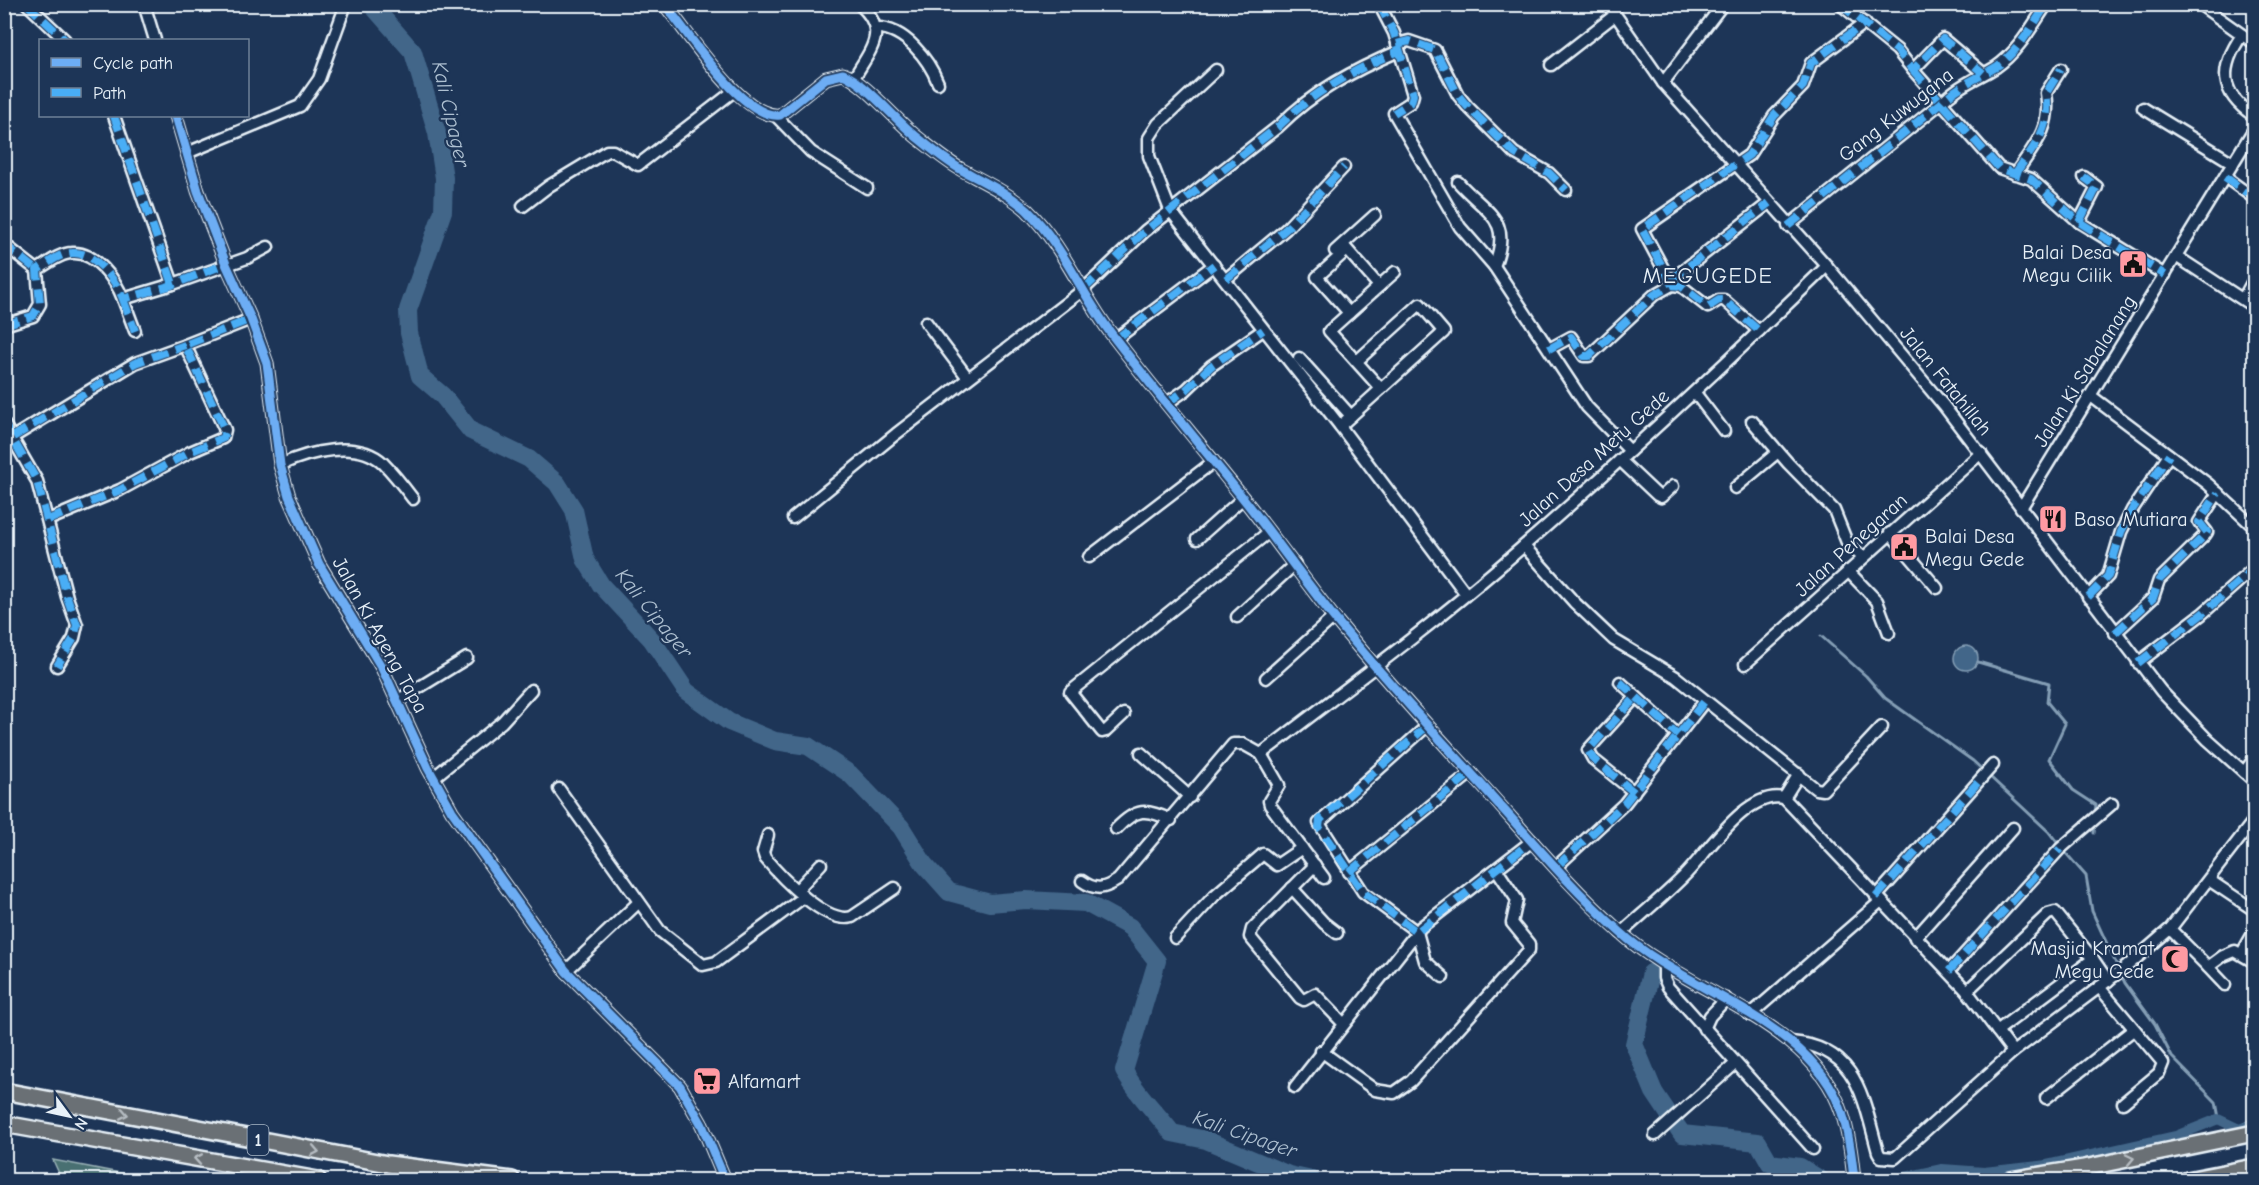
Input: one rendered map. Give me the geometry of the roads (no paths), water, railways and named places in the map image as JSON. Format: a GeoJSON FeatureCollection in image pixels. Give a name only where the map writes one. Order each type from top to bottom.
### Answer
{"type":"FeatureCollection","features":[{"type":"Feature","properties":{"kind":"highway","name":"1"},"geometry":{"type":"LineString","coordinates":[[4,1091],[388,1164],[512,1180]]}},
{"type":"Feature","properties":{"kind":"highway","name":"1"},"geometry":{"type":"LineString","coordinates":[[4,1124],[318,1180]]}},
{"type":"Feature","properties":{"kind":"highway"},"geometry":{"type":"LineString","coordinates":[[2010,1180],[2084,1168],[2254,1133]]}},
{"type":"Feature","properties":{"kind":"highway"},"geometry":{"type":"LineString","coordinates":[[2187,1180],[2254,1167]]}},
{"type":"Feature","properties":{"kind":"street"},"geometry":{"type":"LineString","coordinates":[[27,4],[64,39]]}},
{"type":"Feature","properties":{"kind":"street"},"geometry":{"type":"LineString","coordinates":[[144,4],[155,39]]}},
{"type":"Feature","properties":{"kind":"street"},"geometry":{"type":"LineString","coordinates":[[187,153],[300,106],[319,79],[346,4]]}},
{"type":"Feature","properties":{"kind":"street"},"geometry":{"type":"LineString","coordinates":[[664,4],[734,91],[776,116],[811,152],[867,188]]}},
{"type":"Feature","properties":{"kind":"street"},"geometry":{"type":"LineString","coordinates":[[854,78],[871,49],[877,28],[859,4]]}},
{"type":"Feature","properties":{"kind":"street"},"geometry":{"type":"LineString","coordinates":[[1379,4],[1398,48],[1413,98],[1394,113],[1460,227],[1494,266],[1587,407],[1630,451]]}},
{"type":"Feature","properties":{"kind":"street","name":"Jalan Fatahillah"},"geometry":{"type":"LineString","coordinates":[[1608,4],[1663,83],[1788,226],[1827,266],[1981,453],[2138,663],[2208,740],[2254,781]]}},
{"type":"Feature","properties":{"kind":"street"},"geometry":{"type":"LineString","coordinates":[[1663,83],[1723,4]]}},
{"type":"Feature","properties":{"kind":"street"},"geometry":{"type":"LineString","coordinates":[[1840,4],[1897,50],[1995,164],[2031,179],[2079,222],[2165,275]]}},
{"type":"Feature","properties":{"kind":"street","name":"Gang Kuwugana"},"geometry":{"type":"LineString","coordinates":[[1788,226],[1861,164],[1941,103],[1955,88],[2011,54],[2047,4]]}},
{"type":"Feature","properties":{"kind":"street"},"geometry":{"type":"LineString","coordinates":[[2199,4],[2254,43]]}},
{"type":"Feature","properties":{"kind":"street"},"geometry":{"type":"LineString","coordinates":[[1551,65],[1615,15]]}},
{"type":"Feature","properties":{"kind":"street"},"geometry":{"type":"LineString","coordinates":[[1759,331],[1724,300],[1719,300],[1708,307],[1681,286],[1672,282],[1642,229],[1749,155],[1774,116],[1803,86],[1811,63],[1865,23]]}},
{"type":"Feature","properties":{"kind":"street"},"geometry":{"type":"LineString","coordinates":[[877,28],[888,30],[919,50],[930,62],[939,83]]}},
{"type":"Feature","properties":{"kind":"street"},"geometry":{"type":"LineString","coordinates":[[2242,35],[2229,57],[2226,79],[2231,94],[2254,116]]}},
{"type":"Feature","properties":{"kind":"street"},"geometry":{"type":"LineString","coordinates":[[1913,70],[1943,39],[1983,73]]}},
{"type":"Feature","properties":{"kind":"street"},"geometry":{"type":"LineString","coordinates":[[793,518],[968,378],[991,363],[1083,290],[1119,254],[1170,210],[1332,83],[1409,41],[1435,50],[1458,95],[1467,106],[1514,153],[1549,173],[1566,190]]}},
{"type":"Feature","properties":{"kind":"street"},"geometry":{"type":"LineString","coordinates":[[2015,174],[2046,126],[2049,105],[2046,93],[2061,69]]}},
{"type":"Feature","properties":{"kind":"street"},"geometry":{"type":"LineString","coordinates":[[1216,70],[1158,124],[1149,138],[1149,156],[1170,210],[1340,426],[1466,594]]}},
{"type":"Feature","properties":{"kind":"street"},"geometry":{"type":"LineString","coordinates":[[776,116],[789,110],[826,78],[843,74],[854,78],[896,120],[920,140],[960,169],[1015,200],[1028,211],[1067,262],[1116,339],[1295,564],[1334,617],[1427,726],[1532,841],[1621,933],[1664,965],[1726,999],[1791,1042],[1820,1073],[1841,1110],[1854,1175]]}},
{"type":"Feature","properties":{"kind":"street"},"geometry":{"type":"LineString","coordinates":[[523,206],[549,186],[607,151],[613,151],[638,165],[734,91]]}},
{"type":"Feature","properties":{"kind":"street"},"geometry":{"type":"LineString","coordinates":[[2143,108],[2233,163]]}},
{"type":"Feature","properties":{"kind":"street"},"geometry":{"type":"LineString","coordinates":[[114,117],[173,284]]}},
{"type":"Feature","properties":{"kind":"street","name":"Jalan Ki Ageng Tapa"},"geometry":{"type":"LineString","coordinates":[[176,117],[198,191],[267,363],[280,465],[289,496],[319,564],[382,668],[433,778],[452,812],[566,971],[680,1086],[702,1125],[725,1180]]}},
{"type":"Feature","properties":{"kind":"street","name":"Jalan Ki Sabalanang"},"geometry":{"type":"LineString","coordinates":[[2020,508],[2254,129]]}},
{"type":"Feature","properties":{"kind":"street"},"geometry":{"type":"LineString","coordinates":[[1226,279],[1286,229],[1344,167]]}},
{"type":"Feature","properties":{"kind":"street"},"geometry":{"type":"LineString","coordinates":[[2079,222],[2097,188],[2084,177]]}},
{"type":"Feature","properties":{"kind":"street"},"geometry":{"type":"LineString","coordinates":[[2225,177],[2254,198]]}},
{"type":"Feature","properties":{"kind":"street"},"geometry":{"type":"LineString","coordinates":[[1458,182],[1500,226],[1502,247],[1494,266]]}},
{"type":"Feature","properties":{"kind":"street"},"geometry":{"type":"LineString","coordinates":[[1549,349],[1572,338],[1584,356],[1589,356],[1654,295],[1769,203]]}},
{"type":"Feature","properties":{"kind":"street"},"geometry":{"type":"LineString","coordinates":[[1349,313],[1317,277],[1338,258],[1345,247],[1375,215]]}},
{"type":"Feature","properties":{"kind":"street"},"geometry":{"type":"LineString","coordinates":[[4,244],[37,270],[40,304],[38,311],[29,319],[4,325]]}},
{"type":"Feature","properties":{"kind":"street"},"geometry":{"type":"LineString","coordinates":[[123,299],[173,284],[268,247]]}},
{"type":"Feature","properties":{"kind":"street"},"geometry":{"type":"LineString","coordinates":[[1345,247],[1379,286]]}},
{"type":"Feature","properties":{"kind":"street"},"geometry":{"type":"LineString","coordinates":[[37,270],[70,253],[84,256],[100,265],[114,280],[135,331]]}},
{"type":"Feature","properties":{"kind":"street"},"geometry":{"type":"LineString","coordinates":[[2176,256],[2254,307]]}},
{"type":"Feature","properties":{"kind":"street"},"geometry":{"type":"LineString","coordinates":[[1116,339],[1214,265]]}},
{"type":"Feature","properties":{"kind":"street","name":"Jalan Desa Metu Gede"},"geometry":{"type":"LineString","coordinates":[[1262,754],[1524,546],[1695,393],[1827,266]]}},
{"type":"Feature","properties":{"kind":"street"},"geometry":{"type":"LineString","coordinates":[[1381,389],[1329,331],[1395,272]]}},
{"type":"Feature","properties":{"kind":"street"},"geometry":{"type":"LineString","coordinates":[[2243,299],[2254,279]]}},
{"type":"Feature","properties":{"kind":"street"},"geometry":{"type":"LineString","coordinates":[[1340,426],[1444,332],[1419,304],[1356,361]]}},
{"type":"Feature","properties":{"kind":"street"},"geometry":{"type":"LineString","coordinates":[[13,437],[135,363],[251,319]]}},
{"type":"Feature","properties":{"kind":"street"},"geometry":{"type":"LineString","coordinates":[[926,322],[968,378]]}},
{"type":"Feature","properties":{"kind":"street"},"geometry":{"type":"LineString","coordinates":[[1167,403],[1186,390],[1211,366],[1263,330]]}},
{"type":"Feature","properties":{"kind":"street"},"geometry":{"type":"LineString","coordinates":[[48,520],[120,489],[223,438],[225,430],[185,345]]}},
{"type":"Feature","properties":{"kind":"street"},"geometry":{"type":"LineString","coordinates":[[1299,358],[1351,416]]}},
{"type":"Feature","properties":{"kind":"street"},"geometry":{"type":"LineString","coordinates":[[1695,393],[1724,431]]}},
{"type":"Feature","properties":{"kind":"street"},"geometry":{"type":"LineString","coordinates":[[2091,396],[2218,493],[2254,527]]}},
{"type":"Feature","properties":{"kind":"street"},"geometry":{"type":"LineString","coordinates":[[1752,421],[1778,452],[1834,510],[1848,545],[1863,557]]}},
{"type":"Feature","properties":{"kind":"street"},"geometry":{"type":"LineString","coordinates":[[4,424],[37,481],[77,631],[57,666]]}},
{"type":"Feature","properties":{"kind":"street"},"geometry":{"type":"LineString","coordinates":[[280,465],[310,453],[360,452],[383,463],[414,499]]}},
{"type":"Feature","properties":{"kind":"street"},"geometry":{"type":"LineString","coordinates":[[1735,488],[1778,452]]}},
{"type":"Feature","properties":{"kind":"street","name":"Jalan Penegaran"},"geometry":{"type":"LineString","coordinates":[[1745,664],[1981,453]]}},
{"type":"Feature","properties":{"kind":"street"},"geometry":{"type":"LineString","coordinates":[[2088,597],[2108,576],[2124,525],[2169,455]]}},
{"type":"Feature","properties":{"kind":"street"},"geometry":{"type":"LineString","coordinates":[[1620,460],[1661,497],[1673,486]]}},
{"type":"Feature","properties":{"kind":"street"},"geometry":{"type":"LineString","coordinates":[[1089,557],[1213,462]]}},
{"type":"Feature","properties":{"kind":"street"},"geometry":{"type":"LineString","coordinates":[[2115,633],[2153,598],[2159,580],[2205,535],[2206,532],[2199,522],[2218,493]]}},
{"type":"Feature","properties":{"kind":"street"},"geometry":{"type":"LineString","coordinates":[[1197,539],[1243,498]]}},
{"type":"Feature","properties":{"kind":"street"},"geometry":{"type":"LineString","coordinates":[[1124,714],[1102,732],[1070,692],[1269,532]]}},
{"type":"Feature","properties":{"kind":"street"},"geometry":{"type":"LineString","coordinates":[[1890,533],[1937,588]]}},
{"type":"Feature","properties":{"kind":"street"},"geometry":{"type":"LineString","coordinates":[[1524,546],[1574,602],[1614,640],[1665,670],[1816,789],[1823,790],[1882,727]]}},
{"type":"Feature","properties":{"kind":"street"},"geometry":{"type":"LineString","coordinates":[[1237,617],[1295,564]]}},
{"type":"Feature","properties":{"kind":"street"},"geometry":{"type":"LineString","coordinates":[[2138,663],[2202,614],[2254,568]]}},
{"type":"Feature","properties":{"kind":"street"},"geometry":{"type":"LineString","coordinates":[[1848,570],[1877,601],[1889,633]]}},
{"type":"Feature","properties":{"kind":"street"},"geometry":{"type":"LineString","coordinates":[[1266,678],[1334,617]]}},
{"type":"Feature","properties":{"kind":"street"},"geometry":{"type":"LineString","coordinates":[[397,702],[467,658]]}},
{"type":"Feature","properties":{"kind":"street"},"geometry":{"type":"LineString","coordinates":[[1620,682],[1678,735]]}},
{"type":"Feature","properties":{"kind":"street"},"geometry":{"type":"LineString","coordinates":[[433,778],[502,722],[531,690]]}},
{"type":"Feature","properties":{"kind":"street"},"geometry":{"type":"LineString","coordinates":[[1634,792],[1593,759],[1588,750],[1636,697]]}},
{"type":"Feature","properties":{"kind":"street"},"geometry":{"type":"LineString","coordinates":[[1556,867],[1616,812],[1634,792],[1704,702]]}},
{"type":"Feature","properties":{"kind":"street"},"geometry":{"type":"LineString","coordinates":[[1427,726],[1320,820],[1319,827],[1363,892],[1417,932],[1425,961],[1443,977]]}},
{"type":"Feature","properties":{"kind":"street"},"geometry":{"type":"LineString","coordinates":[[1082,881],[1091,888],[1100,888],[1118,880],[1233,744],[1242,744],[1262,754],[1279,785],[1270,800],[1270,805],[1324,878]]}},
{"type":"Feature","properties":{"kind":"street"},"geometry":{"type":"LineString","coordinates":[[1141,753],[1190,797]]}},
{"type":"Feature","properties":{"kind":"street"},"geometry":{"type":"LineString","coordinates":[[2244,772],[2254,759]]}},
{"type":"Feature","properties":{"kind":"street"},"geometry":{"type":"LineString","coordinates":[[1750,1015],[1879,899],[1990,768]]}},
{"type":"Feature","properties":{"kind":"street"},"geometry":{"type":"LineString","coordinates":[[1349,872],[1471,773]]}},
{"type":"Feature","properties":{"kind":"street"},"geometry":{"type":"LineString","coordinates":[[1784,798],[1799,774]]}},
{"type":"Feature","properties":{"kind":"street"},"geometry":{"type":"LineString","coordinates":[[559,789],[660,931],[706,966],[716,962],[801,893],[821,864]]}},
{"type":"Feature","properties":{"kind":"street"},"geometry":{"type":"LineString","coordinates":[[1621,933],[1683,878],[1730,823],[1773,796],[1784,798],[1915,938],[1949,971],[2013,1052]]}},
{"type":"Feature","properties":{"kind":"street"},"geometry":{"type":"LineString","coordinates":[[1949,971],[2068,840],[2112,804]]}},
{"type":"Feature","properties":{"kind":"street"},"geometry":{"type":"LineString","coordinates":[[1116,829],[1128,817],[1137,813],[1152,811],[1171,820]]}},
{"type":"Feature","properties":{"kind":"street"},"geometry":{"type":"LineString","coordinates":[[1791,1042],[1817,1047],[1837,1058],[1847,1068],[1866,1102],[1878,1152],[1881,1157],[1895,1158],[2013,1052],[2112,977],[2170,929],[2254,820]]}},
{"type":"Feature","properties":{"kind":"street"},"geometry":{"type":"LineString","coordinates":[[1915,938],[2013,828]]}},
{"type":"Feature","properties":{"kind":"street"},"geometry":{"type":"LineString","coordinates":[[768,835],[763,852],[765,858],[801,893],[828,914],[847,919],[895,888]]}},
{"type":"Feature","properties":{"kind":"street"},"geometry":{"type":"LineString","coordinates":[[1295,1087],[1343,1023],[1417,932],[1532,841]]}},
{"type":"Feature","properties":{"kind":"street"},"geometry":{"type":"LineString","coordinates":[[1175,938],[1214,896],[1263,855],[1277,865],[1302,848]]}},
{"type":"Feature","properties":{"kind":"street"},"geometry":{"type":"LineString","coordinates":[[1315,865],[1252,929],[1250,937],[1300,998],[1304,1000],[1315,994],[1343,1023]]}},
{"type":"Feature","properties":{"kind":"street"},"geometry":{"type":"LineString","coordinates":[[1321,1051],[1375,1090],[1394,1093],[1411,1081],[1529,950],[1529,944],[1512,923],[1517,900],[1497,870]]}},
{"type":"Feature","properties":{"kind":"street"},"geometry":{"type":"LineString","coordinates":[[2209,880],[2254,910]]}},
{"type":"Feature","properties":{"kind":"street"},"geometry":{"type":"LineString","coordinates":[[1292,888],[1324,923],[1337,933]]}},
{"type":"Feature","properties":{"kind":"street"},"geometry":{"type":"LineString","coordinates":[[566,971],[639,902]]}},
{"type":"Feature","properties":{"kind":"street"},"geometry":{"type":"LineString","coordinates":[[1967,992],[2048,914],[2055,912],[2093,959],[2112,977],[2133,1030],[2160,1058],[2163,1065],[2159,1073],[2123,1103]]}},
{"type":"Feature","properties":{"kind":"street"},"geometry":{"type":"LineString","coordinates":[[2170,929],[2225,985]]}},
{"type":"Feature","properties":{"kind":"street"},"geometry":{"type":"LineString","coordinates":[[2242,953],[2254,932]]}},
{"type":"Feature","properties":{"kind":"street"},"geometry":{"type":"LineString","coordinates":[[2208,967],[2227,954],[2242,953],[2254,962]]}},
{"type":"Feature","properties":{"kind":"street"},"geometry":{"type":"LineString","coordinates":[[1997,1032],[2093,959]]}},
{"type":"Feature","properties":{"kind":"street"},"geometry":{"type":"LineString","coordinates":[[1664,965],[1664,978],[1668,987],[1813,1149]]}},
{"type":"Feature","properties":{"kind":"street"},"geometry":{"type":"LineString","coordinates":[[1704,1029],[1710,1016],[1726,999]]}},
{"type":"Feature","properties":{"kind":"street"},"geometry":{"type":"LineString","coordinates":[[2046,1098],[2133,1030]]}},
{"type":"Feature","properties":{"kind":"street"},"geometry":{"type":"LineString","coordinates":[[1659,1132],[1735,1064]]}},
{"type":"Feature","properties":{"kind":"water"},"geometry":{"type":"Polygon","coordinates":[[[1966,646],[1971,647],[1977,653],[1977,663],[1971,669],[1966,670],[1961,669],[1955,663],[1954,658],[1955,653],[1961,647],[1966,646]]]}},
{"type":"Feature","properties":{"kind":"waterway","name":"Kali Cipager"},"geometry":{"type":"LineString","coordinates":[[371,4],[413,52],[437,133],[444,178],[443,211],[408,310],[409,333],[420,376],[442,395],[471,431],[529,459],[557,483],[574,510],[585,559],[601,585],[652,640],[686,691],[729,722],[775,741],[808,746],[850,774],[901,827],[924,864],[949,892],[990,903],[1026,900],[1086,903],[1130,927],[1157,961],[1124,1071],[1135,1088],[1172,1133],[1206,1140],[1289,1175],[1312,1180]]}},
{"type":"Feature","properties":{"kind":"waterway"},"geometry":{"type":"LineString","coordinates":[[1821,636],[1866,676],[1885,698],[1973,761],[2049,832],[2060,846]]}},
{"type":"Feature","properties":{"kind":"waterway"},"geometry":{"type":"LineString","coordinates":[[1978,662],[2049,683],[2047,702],[2065,724],[2049,759],[2073,790],[2096,805],[2095,813]]}},
{"type":"Feature","properties":{"kind":"waterway"},"geometry":{"type":"LineString","coordinates":[[2094,833],[2095,823]]}},
{"type":"Feature","properties":{"kind":"waterway"},"geometry":{"type":"LineString","coordinates":[[2064,851],[2086,876],[2092,911],[2125,983],[2155,1024],[2172,1057],[2216,1102],[2219,1118],[2240,1126],[2254,1118]]}},
{"type":"Feature","properties":{"kind":"waterway"},"geometry":{"type":"LineString","coordinates":[[1651,973],[1634,1044],[1654,1092],[1682,1134],[1758,1142],[1770,1163],[1800,1167],[1821,1180]]}},
{"type":"Feature","properties":{"kind":"waterway"},"geometry":{"type":"LineString","coordinates":[[1892,1180],[1942,1169],[1984,1172],[2047,1165],[2176,1136],[2218,1119],[2239,1129],[2254,1124]]}},
{"type":"Feature","properties":{"kind":"place","name":"Balai Desa Megu Cilik"},"geometry":{"type":"Point","coordinates":[2133,264]}},
{"type":"Feature","properties":{"kind":"place","name":"Baso Mutiara"},"geometry":{"type":"Point","coordinates":[2053,519]}},
{"type":"Feature","properties":{"kind":"place","name":"Balai Desa Megu Gede"},"geometry":{"type":"Point","coordinates":[1904,547]}},
{"type":"Feature","properties":{"kind":"place","name":"Masjid Kramat Megu Gede"},"geometry":{"type":"Point","coordinates":[2175,959]}},
{"type":"Feature","properties":{"kind":"place","name":"Alfamart"},"geometry":{"type":"Point","coordinates":[707,1081]}},
{"type":"Feature","properties":{"kind":"district","name":"MEGUGEDE"},"geometry":{"type":"Point","coordinates":[1708,276]}}]}
